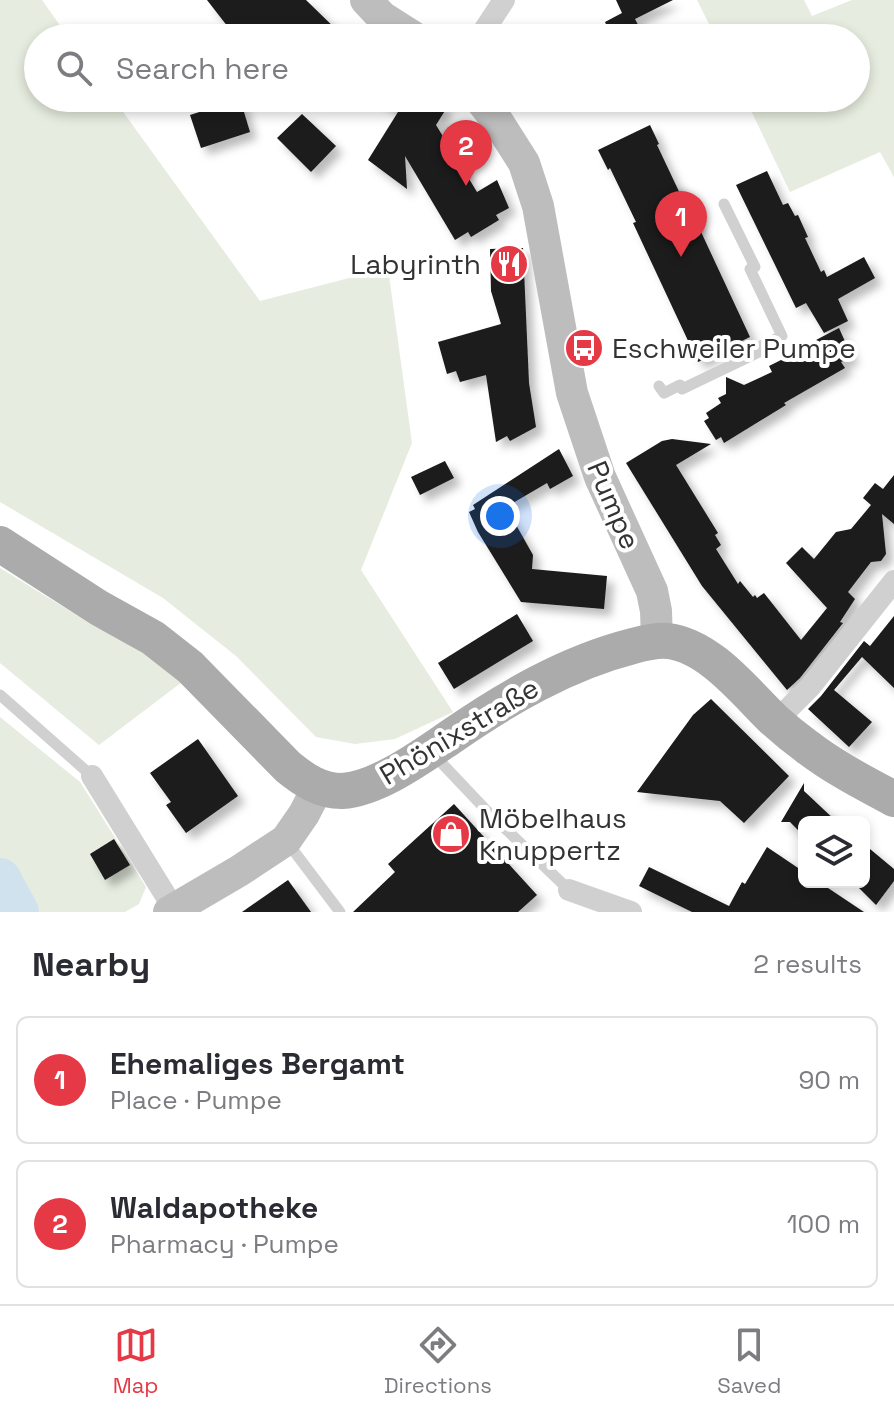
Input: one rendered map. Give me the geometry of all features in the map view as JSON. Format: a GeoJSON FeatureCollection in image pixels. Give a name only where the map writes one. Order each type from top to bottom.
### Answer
{"type":"FeatureCollection","features":[{"type":"Feature","properties":{"kind":"main road"},"geometry":{"type":"LineString","coordinates":[[366,0],[393,24]]}},
{"type":"Feature","properties":{"kind":"main road","name":"Pumpe"},"geometry":{"type":"LineString","coordinates":[[490,112],[524,163],[538,206],[572,393],[610,504],[652,591],[657,640]]}},
{"type":"Feature","properties":{"kind":"main road"},"geometry":{"type":"LineString","coordinates":[[0,544],[165,647],[190,667],[288,767],[318,787],[286,840],[171,910]]}},
{"type":"Feature","properties":{"kind":"main road"},"geometry":{"type":"LineString","coordinates":[[657,640],[680,644],[702,654],[808,748],[894,799]]}},
{"type":"Feature","properties":{"kind":"main road","name":"Phönixstraße"},"geometry":{"type":"LineString","coordinates":[[318,787],[342,791],[368,785],[431,751],[524,690],[601,656],[657,640]]}},
{"type":"Feature","properties":{"kind":"street"},"geometry":{"type":"LineString","coordinates":[[488,24],[504,0]]}},
{"type":"Feature","properties":{"kind":"street"},"geometry":{"type":"LineString","coordinates":[[776,721],[810,687],[894,581]]}},
{"type":"Feature","properties":{"kind":"street"},"geometry":{"type":"LineString","coordinates":[[92,776],[171,910]]}},
{"type":"Feature","properties":{"kind":"street"},"geometry":{"type":"LineString","coordinates":[[569,890],[631,912]]}},
{"type":"Feature","properties":{"kind":"lane"},"geometry":{"type":"LineString","coordinates":[[659,386],[664,393],[680,385],[682,389],[761,351],[759,347],[782,336],[750,269],[755,267],[724,204]]}},
{"type":"Feature","properties":{"kind":"lane"},"geometry":{"type":"LineString","coordinates":[[0,695],[92,776]]}},
{"type":"Feature","properties":{"kind":"lane"},"geometry":{"type":"LineString","coordinates":[[431,751],[488,812],[569,890]]}},
{"type":"Feature","properties":{"kind":"lane"},"geometry":{"type":"LineString","coordinates":[[286,840],[340,912]]}},
{"type":"Feature","properties":{"kind":"shaded area"},"geometry":{"type":"Polygon","coordinates":[[[0,0],[42,0],[59,24],[24,24],[24,112],[123,112],[260,301],[388,268],[412,443],[361,570],[453,712],[395,739],[355,744],[316,737],[236,656],[163,598],[0,502],[0,0]]]}},
{"type":"Feature","properties":{"kind":"shaded area"},"geometry":{"type":"Polygon","coordinates":[[[697,0],[804,0],[812,16],[852,0],[894,0],[894,177],[880,152],[790,192],[752,112],[870,112],[870,24],[709,24],[697,0]]]}},
{"type":"Feature","properties":{"kind":"shaded area"},"geometry":{"type":"Polygon","coordinates":[[[0,568],[96,627],[141,648],[182,682],[99,745],[0,663],[0,568]]]}},
{"type":"Feature","properties":{"kind":"shaded area"},"geometry":{"type":"Polygon","coordinates":[[[0,717],[80,782],[146,887],[139,904],[125,912],[0,912],[0,717]]]}},
{"type":"Feature","properties":{"kind":"building"},"geometry":{"type":"Polygon","coordinates":[[[207,0],[306,0],[331,24],[226,24],[207,0]]]}},
{"type":"Feature","properties":{"kind":"building"},"geometry":{"type":"Polygon","coordinates":[[[616,0],[673,0],[635,19],[638,24],[606,24],[622,13],[616,0]]]}},
{"type":"Feature","properties":{"kind":"building"},"geometry":{"type":"Polygon","coordinates":[[[199,112],[244,112],[250,132],[201,148],[190,115],[199,112]]]}},
{"type":"Feature","properties":{"kind":"building"},"geometry":{"type":"Polygon","coordinates":[[[398,112],[444,112],[436,125],[477,192],[497,180],[509,208],[496,215],[499,220],[471,237],[468,232],[455,240],[405,156],[407,189],[368,160],[398,112]]]}},
{"type":"Feature","properties":{"kind":"building"},"geometry":{"type":"Polygon","coordinates":[[[302,114],[336,146],[311,172],[277,138],[302,114]]]}},
{"type":"Feature","properties":{"kind":"building"},"geometry":{"type":"Polygon","coordinates":[[[650,125],[750,337],[698,362],[633,223],[636,222],[598,150],[650,125]]]}},
{"type":"Feature","properties":{"kind":"building"},"geometry":{"type":"Polygon","coordinates":[[[767,171],[783,205],[788,203],[795,216],[798,215],[821,272],[824,270],[827,277],[864,257],[875,278],[838,299],[848,321],[824,333],[806,303],[796,308],[736,185],[767,171]]]}},
{"type":"Feature","properties":{"kind":"building"},"geometry":{"type":"Polygon","coordinates":[[[523,248],[529,383],[536,427],[510,441],[507,436],[496,442],[486,375],[460,382],[456,371],[447,374],[438,342],[501,324],[491,291],[490,249],[523,248]]]}},
{"type":"Feature","properties":{"kind":"building"},"geometry":{"type":"Polygon","coordinates":[[[839,328],[852,357],[841,362],[845,368],[724,443],[721,437],[716,440],[704,421],[709,418],[706,413],[721,403],[718,398],[726,394],[726,377],[744,385],[772,372],[769,366],[839,328]]]}},
{"type":"Feature","properties":{"kind":"building"},"geometry":{"type":"Polygon","coordinates":[[[672,439],[711,444],[676,465],[718,533],[715,535],[721,545],[716,549],[738,584],[740,581],[753,597],[764,593],[801,640],[827,608],[786,563],[802,547],[814,559],[836,532],[851,529],[871,505],[863,498],[875,483],[883,489],[894,475],[894,524],[882,514],[886,554],[881,561],[871,562],[848,592],[855,599],[840,622],[843,623],[787,690],[702,586],[626,463],[662,441],[672,439]]]}},
{"type":"Feature","properties":{"kind":"building"},"geometry":{"type":"Polygon","coordinates":[[[559,449],[573,476],[550,489],[547,483],[506,507],[533,555],[532,569],[607,576],[604,609],[521,602],[469,512],[475,509],[473,505],[559,449]]]}},
{"type":"Feature","properties":{"kind":"building"},"geometry":{"type":"Polygon","coordinates":[[[445,461],[454,478],[420,495],[411,477],[445,461]]]}},
{"type":"Feature","properties":{"kind":"building"},"geometry":{"type":"Polygon","coordinates":[[[517,614],[533,641],[454,689],[438,663],[517,614]]]}},
{"type":"Feature","properties":{"kind":"building"},"geometry":{"type":"Polygon","coordinates":[[[894,616],[894,688],[862,657],[834,690],[872,722],[849,747],[808,709],[864,641],[870,646],[894,616]]]}},
{"type":"Feature","properties":{"kind":"building"},"geometry":{"type":"Polygon","coordinates":[[[711,699],[789,776],[744,823],[720,801],[637,792],[693,715],[711,699]]]}},
{"type":"Feature","properties":{"kind":"building"},"geometry":{"type":"Polygon","coordinates":[[[198,739],[238,796],[186,833],[166,805],[171,802],[150,773],[198,739]]]}},
{"type":"Feature","properties":{"kind":"building"},"geometry":{"type":"Polygon","coordinates":[[[804,783],[804,791],[831,816],[798,816],[798,830],[790,822],[781,822],[804,783]]]}},
{"type":"Feature","properties":{"kind":"building","name":"Möbelhaus Knuppertz"},"geometry":{"type":"Polygon","coordinates":[[[454,804],[537,895],[518,912],[353,912],[395,872],[388,864],[454,804]]]}},
{"type":"Feature","properties":{"kind":"building"},"geometry":{"type":"Polygon","coordinates":[[[114,839],[130,865],[105,880],[90,854],[114,839]]]}},
{"type":"Feature","properties":{"kind":"building"},"geometry":{"type":"Polygon","coordinates":[[[767,847],[798,868],[798,888],[828,888],[864,912],[692,912],[639,886],[649,867],[729,906],[742,882],[745,884],[767,847]]]}},
{"type":"Feature","properties":{"kind":"building"},"geometry":{"type":"Polygon","coordinates":[[[870,849],[894,869],[894,881],[876,905],[859,888],[870,888],[870,849]]]}},
{"type":"Feature","properties":{"kind":"building"},"geometry":{"type":"Polygon","coordinates":[[[288,880],[311,912],[242,912],[288,880]]]}},
{"type":"Feature","properties":{"kind":"waterway"},"geometry":{"type":"LineString","coordinates":[[0,879],[18,912]]}},
{"type":"Feature","properties":{"kind":"place","name":"Waldapotheke"},"geometry":{"type":"Point","coordinates":[466,186]}},
{"type":"Feature","properties":{"kind":"place","name":"Ehemaliges Bergamt"},"geometry":{"type":"Point","coordinates":[681,257]}},
{"type":"Feature","properties":{"kind":"place","name":"Labyrinth"},"geometry":{"type":"Point","coordinates":[509,264]}},
{"type":"Feature","properties":{"kind":"place","name":"Eschweiler Pumpe"},"geometry":{"type":"Point","coordinates":[584,348]}},
{"type":"Feature","properties":{"kind":"place","name":"Möbelhaus Knuppertz"},"geometry":{"type":"Point","coordinates":[451,834]}}]}
